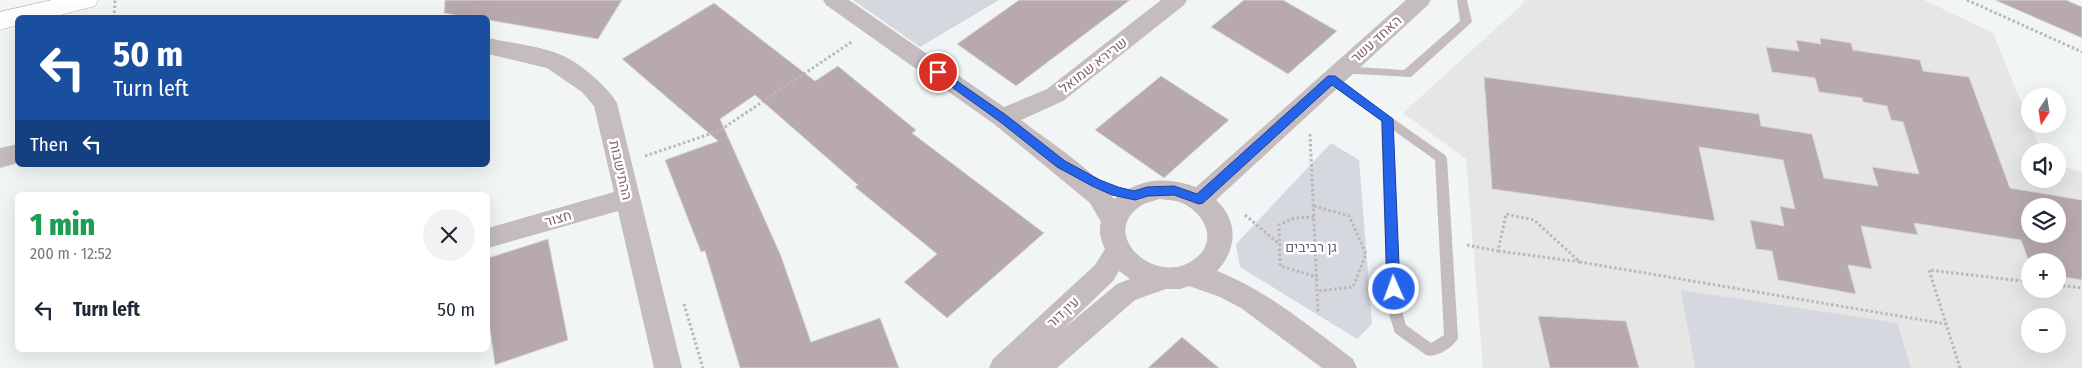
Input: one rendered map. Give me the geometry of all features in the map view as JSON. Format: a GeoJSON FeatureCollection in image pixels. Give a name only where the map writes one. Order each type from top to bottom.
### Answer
{"type":"FeatureCollection","features":[{"type":"Feature","properties":{"kind":"main road"},"geometry":{"type":"LineString","coordinates":[[25,15],[86,0]]}},
{"type":"Feature","properties":{"kind":"main road"},"geometry":{"type":"LineString","coordinates":[[0,21],[15,17]]}},
{"type":"Feature","properties":{"kind":"street"},"geometry":{"type":"LineString","coordinates":[[834,0],[1002,118],[1061,164],[1099,196],[1114,219]]}},
{"type":"Feature","properties":{"kind":"street","name":"שרירא שמואל"},"geometry":{"type":"LineString","coordinates":[[1002,118],[1055,95],[1176,0]]}},
{"type":"Feature","properties":{"kind":"street","name":"האחד עשר"},"geometry":{"type":"LineString","coordinates":[[1199,200],[1420,0]]}},
{"type":"Feature","properties":{"kind":"street","name":"ההתישבות"},"geometry":{"type":"LineString","coordinates":[[490,46],[554,61],[590,86],[605,103],[668,368]]}},
{"type":"Feature","properties":{"kind":"street"},"geometry":{"type":"LineString","coordinates":[[0,158],[15,154]]}},
{"type":"Feature","properties":{"kind":"street"},"geometry":{"type":"LineString","coordinates":[[1061,164],[1102,186],[1135,196]]}},
{"type":"Feature","properties":{"kind":"street"},"geometry":{"type":"LineString","coordinates":[[1178,277],[1205,268],[1216,256],[1221,245],[1221,232],[1217,220],[1210,209],[1199,200],[1174,190],[1147,191],[1135,196],[1118,210],[1112,230],[1117,251],[1125,261],[1137,270],[1151,276],[1178,277],[1206,278],[1246,298]]}},
{"type":"Feature","properties":{"kind":"street","name":"חצור"},"geometry":{"type":"LineString","coordinates":[[490,237],[628,198]]}},
{"type":"Feature","properties":{"kind":"street","name":"עין דור"},"geometry":{"type":"LineString","coordinates":[[1003,368],[1104,273],[1117,251]]}},
{"type":"Feature","properties":{"kind":"street"},"geometry":{"type":"LineString","coordinates":[[1216,256],[1227,280],[1246,298],[1343,368]]}},
{"type":"Feature","properties":{"kind":"street","name":"עין דור"},"geometry":{"type":"LineString","coordinates":[[1037,368],[1126,292],[1178,277]]}},
{"type":"Feature","properties":{"kind":"lane"},"geometry":{"type":"LineString","coordinates":[[1337,74],[1407,74],[1466,22],[1462,0]]}},
{"type":"Feature","properties":{"kind":"lane"},"geometry":{"type":"LineString","coordinates":[[1337,74],[1387,119],[1441,158],[1452,338],[1431,351],[1400,329],[1394,308],[1387,119]]}},
{"type":"Feature","properties":{"kind":"path"},"geometry":{"type":"LineString","coordinates":[[114,15],[115,0]]}},
{"type":"Feature","properties":{"kind":"path"},"geometry":{"type":"LineString","coordinates":[[1967,0],[2082,52]]}},
{"type":"Feature","properties":{"kind":"path"},"geometry":{"type":"LineString","coordinates":[[620,164],[719,131],[874,27]]}},
{"type":"Feature","properties":{"kind":"path"},"geometry":{"type":"LineString","coordinates":[[1309,100],[1320,350]]}},
{"type":"Feature","properties":{"kind":"path"},"geometry":{"type":"LineString","coordinates":[[1314,206],[1349,216],[1366,254],[1353,287],[1317,291]]}},
{"type":"Feature","properties":{"kind":"path"},"geometry":{"type":"LineString","coordinates":[[1498,251],[1506,214],[1534,220],[1580,262]]}},
{"type":"Feature","properties":{"kind":"path"},"geometry":{"type":"LineString","coordinates":[[1314,217],[1294,218],[1279,225],[1280,266],[1317,277]]}},
{"type":"Feature","properties":{"kind":"path"},"geometry":{"type":"LineString","coordinates":[[1473,245],[1498,251],[1580,262],[1946,324]]}},
{"type":"Feature","properties":{"kind":"path"},"geometry":{"type":"LineString","coordinates":[[1960,368],[1929,270],[2021,281]]}},
{"type":"Feature","properties":{"kind":"path"},"geometry":{"type":"LineString","coordinates":[[2066,286],[2082,288]]}},
{"type":"Feature","properties":{"kind":"shaded area"},"geometry":{"type":"Polygon","coordinates":[[[1523,0],[1924,0],[1993,33],[2021,102],[2021,133],[2034,133],[2038,143],[2021,143],[2021,188],[2066,188],[2066,168],[2082,172],[2082,368],[1483,368],[1466,159],[1403,113],[1525,2],[1523,0]]]}},
{"type":"Feature","properties":{"kind":"green space"},"geometry":{"type":"Polygon","coordinates":[[[853,0],[999,0],[920,47],[853,0]]]}},
{"type":"Feature","properties":{"kind":"green space","name":"גן רביבים"},"geometry":{"type":"Polygon","coordinates":[[[1331,143],[1359,160],[1372,324],[1357,339],[1240,267],[1236,244],[1331,143]]]}},
{"type":"Feature","properties":{"kind":"green space"},"geometry":{"type":"Polygon","coordinates":[[[1681,290],[1897,323],[1911,368],[1695,368],[1681,290]]]}},
{"type":"Feature","properties":{"kind":"building"},"geometry":{"type":"Polygon","coordinates":[[[445,0],[622,0],[598,39],[490,20],[490,15],[455,15],[444,13],[445,0]]]}},
{"type":"Feature","properties":{"kind":"building"},"geometry":{"type":"Polygon","coordinates":[[[1019,0],[1130,0],[1016,86],[957,44],[1019,0]]]}},
{"type":"Feature","properties":{"kind":"building"},"geometry":{"type":"Polygon","coordinates":[[[1244,0],[1283,0],[1337,31],[1288,74],[1211,27],[1244,0]]]}},
{"type":"Feature","properties":{"kind":"building"},"geometry":{"type":"Polygon","coordinates":[[[1995,0],[2066,0],[2082,7],[2082,38],[1995,0]]]}},
{"type":"Feature","properties":{"kind":"building"},"geometry":{"type":"Polygon","coordinates":[[[714,3],[815,81],[838,66],[916,130],[912,133],[1044,233],[947,318],[904,282],[937,254],[855,187],[858,185],[755,95],[720,119],[781,256],[811,342],[880,318],[899,368],[740,368],[705,251],[701,252],[665,160],[718,141],[622,59],[714,3]]]}},
{"type":"Feature","properties":{"kind":"building"},"geometry":{"type":"Polygon","coordinates":[[[1820,38],[1851,43],[1853,50],[1920,60],[1923,71],[1969,77],[2010,188],[2082,200],[2082,280],[2066,277],[2066,253],[2026,253],[2022,243],[2066,243],[2066,198],[2021,198],[2021,240],[1914,223],[1918,235],[1861,226],[1872,269],[1848,265],[1856,294],[1778,280],[1772,251],[1756,249],[1750,220],[1784,226],[1780,206],[1795,209],[1783,160],[1699,147],[1715,221],[1492,189],[1484,77],[1759,114],[1761,126],[1812,134],[1824,178],[1878,186],[1872,167],[1919,174],[1903,122],[1891,120],[1887,106],[1863,102],[1862,98],[1819,92],[1815,78],[1772,72],[1766,47],[1799,51],[1796,40],[1821,44],[1820,38]]]}},
{"type":"Feature","properties":{"kind":"building"},"geometry":{"type":"Polygon","coordinates":[[[1161,76],[1229,120],[1164,178],[1095,130],[1161,76]]]}},
{"type":"Feature","properties":{"kind":"building"},"geometry":{"type":"Polygon","coordinates":[[[548,239],[568,340],[495,365],[490,329],[490,257],[548,239]]]}},
{"type":"Feature","properties":{"kind":"building"},"geometry":{"type":"Polygon","coordinates":[[[1538,316],[1626,321],[1639,368],[1550,368],[1538,316]]]}},
{"type":"Feature","properties":{"kind":"building"},"geometry":{"type":"Polygon","coordinates":[[[1182,337],[1219,368],[1148,368],[1182,337]]]}},
{"type":"Feature","properties":{"kind":"route"},"geometry":{"type":"LineString","coordinates":[[938,72],[1061,164],[1096,183],[1116,192],[1135,196],[1147,191],[1174,190],[1199,200],[1332,79],[1387,119],[1394,289]]}}]}
